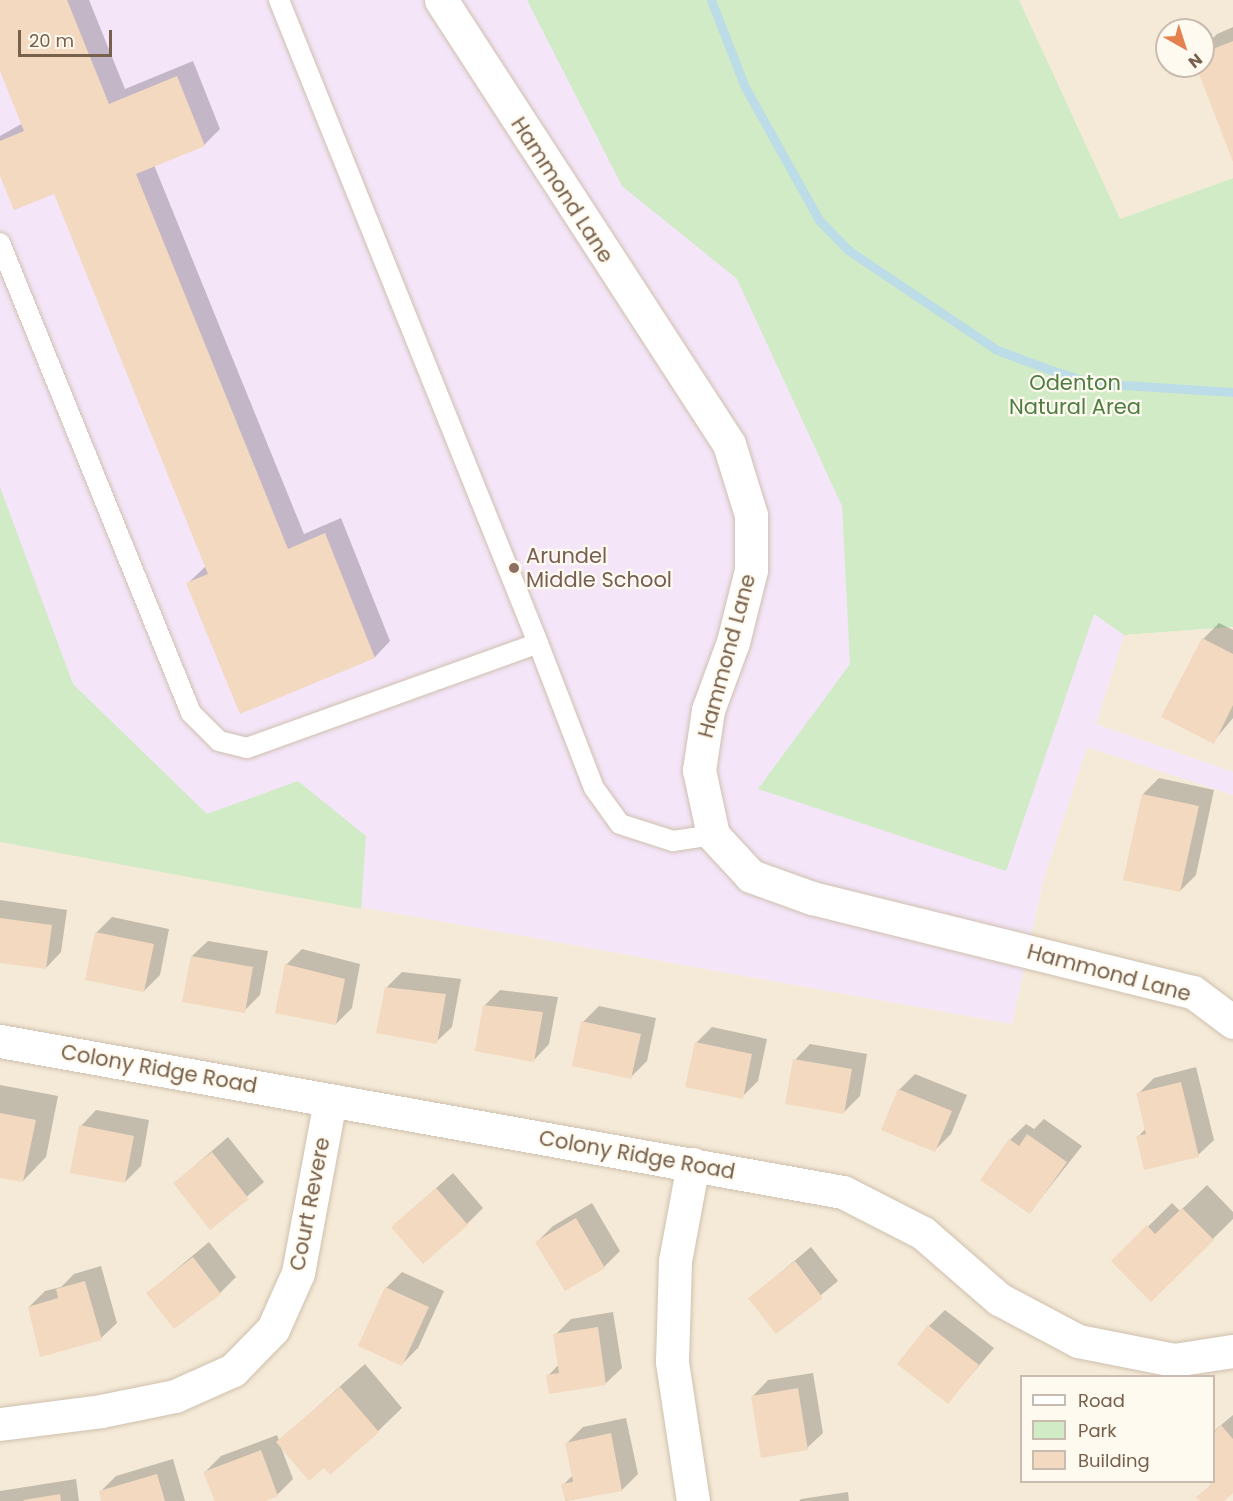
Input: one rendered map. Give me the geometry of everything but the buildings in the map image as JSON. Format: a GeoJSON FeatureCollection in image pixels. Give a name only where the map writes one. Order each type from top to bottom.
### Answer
{"type":"FeatureCollection","features":[{"type":"Feature","properties":{"kind":"street","name":"Hammond Lane"},"geometry":{"type":"LineString","coordinates":[[441,0],[729,444],[751,515],[751,570],[733,642],[708,710],[699,770],[713,835],[751,876],[812,898],[1193,992],[1233,1022]]}},
{"type":"Feature","properties":{"kind":"street","name":"Colony Ridge Road"},"geometry":{"type":"LineString","coordinates":[[0,1041],[843,1192],[922,1233],[999,1299],[1078,1341],[1174,1360],[1233,1351]]}},
{"type":"Feature","properties":{"kind":"street","name":"Court Revere"},"geometry":{"type":"LineString","coordinates":[[0,1424],[101,1411],[175,1396],[233,1370],[273,1329],[298,1273],[330,1100]]}},
{"type":"Feature","properties":{"kind":"street"},"geometry":{"type":"LineString","coordinates":[[693,1164],[675,1261],[672,1362],[693,1501]]}},
{"type":"Feature","properties":{"kind":"lane"},"geometry":{"type":"LineString","coordinates":[[279,0],[538,643],[594,788],[620,824],[673,842],[713,835]]}},
{"type":"Feature","properties":{"kind":"lane"},"geometry":{"type":"LineString","coordinates":[[0,243],[187,703],[192,713],[219,741],[247,748],[538,643]]}},
{"type":"Feature","properties":{"kind":"shaded area","name":"Arundel Middle School"},"geometry":{"type":"Polygon","coordinates":[[[0,0],[711,0],[932,501],[1124,635],[1096,724],[1233,772],[1233,795],[1087,747],[1043,881],[1012,1024],[0,842],[0,0]]]}},
{"type":"Feature","properties":{"kind":"shaded area"},"geometry":{"type":"Polygon","coordinates":[[[985,0],[1233,0],[1233,178],[1074,236],[985,0]]]}},
{"type":"Feature","properties":{"kind":"shaded area"},"geometry":{"type":"Polygon","coordinates":[[[1233,627],[1233,772],[1096,724],[1124,635],[1233,627]]]}},
{"type":"Feature","properties":{"kind":"shaded area"},"geometry":{"type":"Polygon","coordinates":[[[1087,747],[1233,795],[1233,1501],[0,1501],[0,842],[1012,1024],[1043,881],[1087,747]]]}},
{"type":"Feature","properties":{"kind":"green space","name":"Odenton Natural Area"},"geometry":{"type":"Polygon","coordinates":[[[527,0],[1019,0],[1120,219],[1233,178],[1233,627],[1124,635],[1094,614],[1006,871],[758,789],[850,664],[842,506],[737,279],[622,186],[527,0]]]}},
{"type":"Feature","properties":{"kind":"green space"},"geometry":{"type":"Polygon","coordinates":[[[0,487],[73,684],[207,814],[298,781],[366,836],[361,909],[0,842],[0,487]]]}},
{"type":"Feature","properties":{"kind":"waterway"},"geometry":{"type":"LineString","coordinates":[[711,0],[745,87],[819,220],[848,250],[997,350],[1051,370],[1092,383],[1233,392]]}},
{"type":"Feature","properties":{"kind":"place","name":"Arundel Middle School"},"geometry":{"type":"Point","coordinates":[514,568]}}]}
